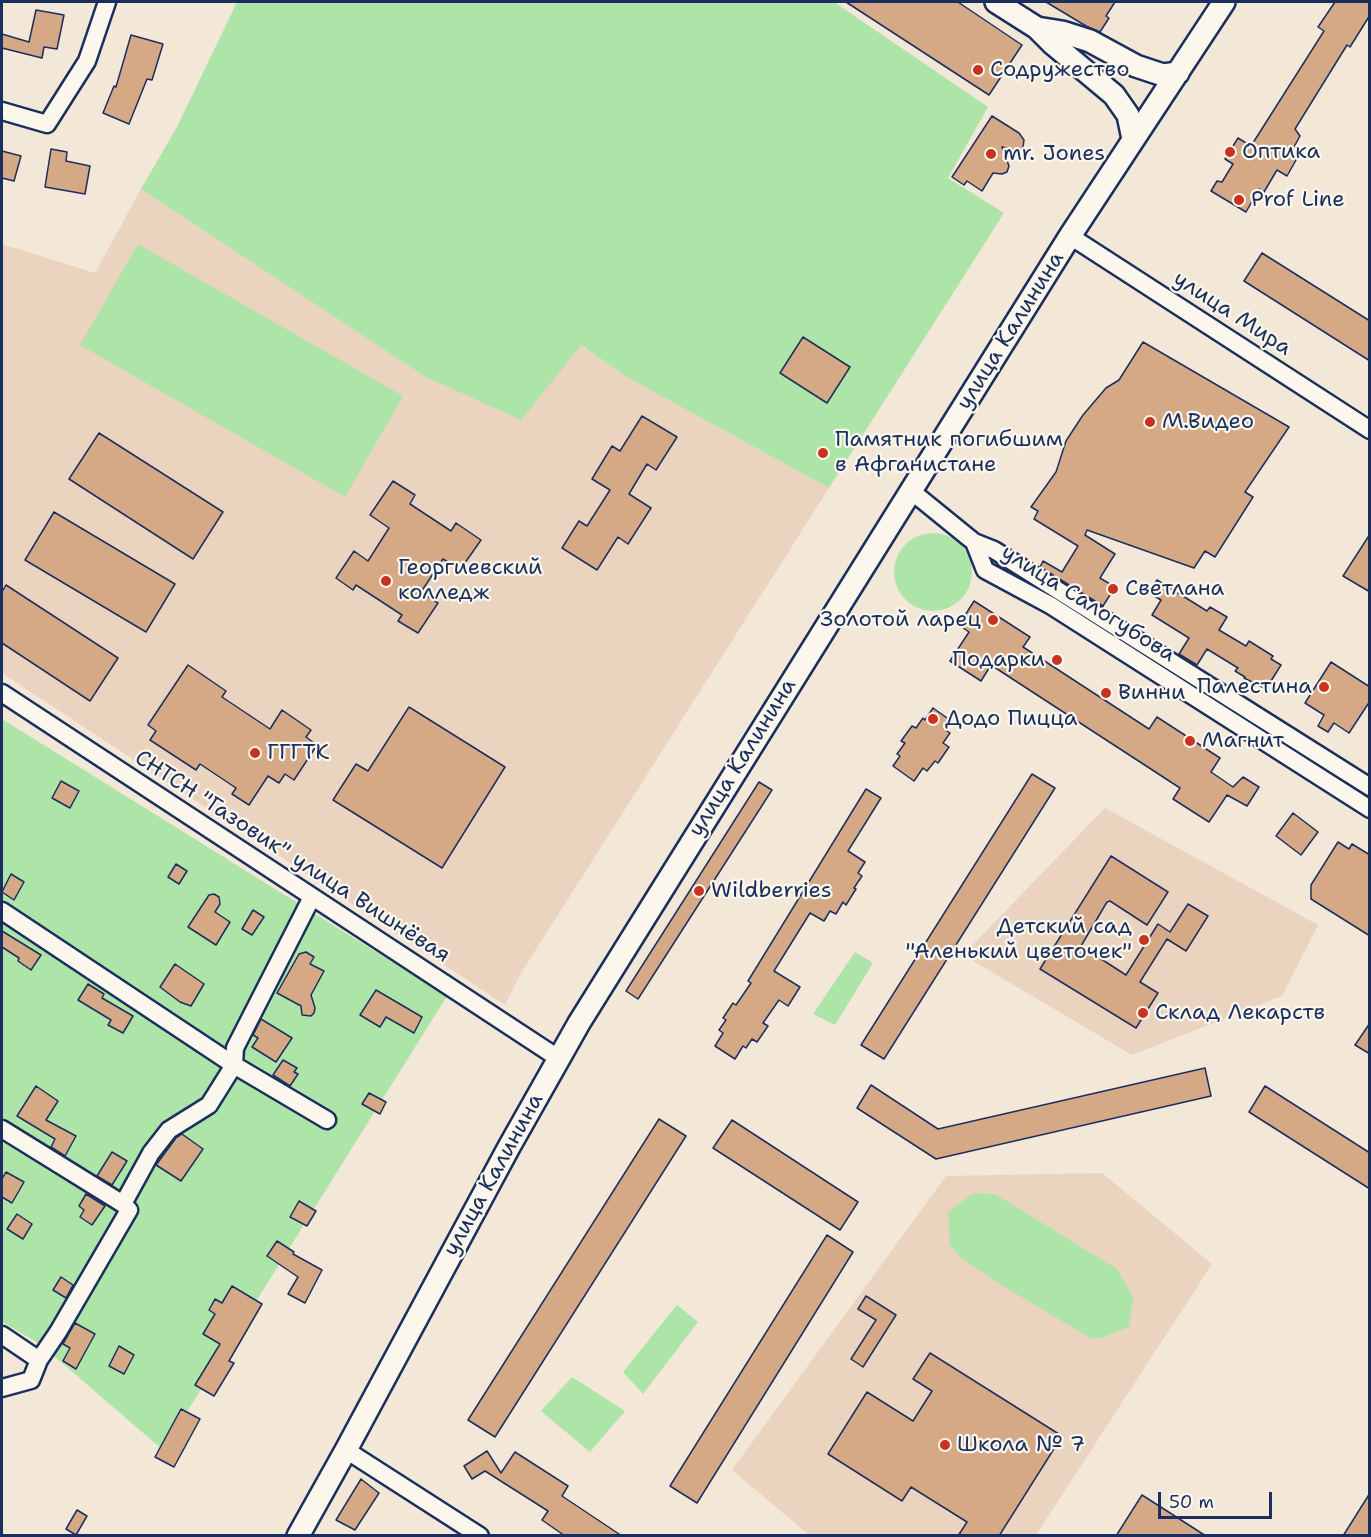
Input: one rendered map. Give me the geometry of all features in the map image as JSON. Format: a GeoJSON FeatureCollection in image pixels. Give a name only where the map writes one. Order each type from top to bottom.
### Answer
{"type":"FeatureCollection","features":[{"type":"Feature","properties":{"kind":"main road"},"geometry":{"type":"LineString","coordinates":[[996,2],[1037,28],[1114,96],[1128,115],[1133,139]]}},
{"type":"Feature","properties":{"kind":"main road","name":"улица Калинина"},"geometry":{"type":"LineString","coordinates":[[298,1536],[558,1058],[1070,236],[1224,2]]}},
{"type":"Feature","properties":{"kind":"main road"},"geometry":{"type":"LineString","coordinates":[[1037,28],[1062,32],[1090,42],[1136,66],[1164,75],[1178,73]]}},
{"type":"Feature","properties":{"kind":"street"},"geometry":{"type":"LineString","coordinates":[[2,111],[47,124],[87,61],[107,2]]}},
{"type":"Feature","properties":{"kind":"street","name":"улица Мира"},"geometry":{"type":"LineString","coordinates":[[1070,236],[1370,430]]}},
{"type":"Feature","properties":{"kind":"street"},"geometry":{"type":"LineString","coordinates":[[910,490],[974,542]]}},
{"type":"Feature","properties":{"kind":"street","name":"улица Салогубова"},"geometry":{"type":"LineString","coordinates":[[974,542],[994,550],[1370,787]]}},
{"type":"Feature","properties":{"kind":"street","name":"улица Салогубова"},"geometry":{"type":"LineString","coordinates":[[974,542],[986,570],[1050,605],[1370,809]]}},
{"type":"Feature","properties":{"kind":"street","name":"СНТСН \"Газовик\" улица Вишнёвая"},"geometry":{"type":"LineString","coordinates":[[2,693],[558,1058]]}},
{"type":"Feature","properties":{"kind":"street"},"geometry":{"type":"LineString","coordinates":[[123,1204],[151,1153],[169,1130],[209,1105],[234,1065],[235,1048],[312,897]]}},
{"type":"Feature","properties":{"kind":"street"},"geometry":{"type":"LineString","coordinates":[[2,911],[234,1065],[327,1120]]}},
{"type":"Feature","properties":{"kind":"street"},"geometry":{"type":"LineString","coordinates":[[2,1129],[123,1204],[129,1210],[58,1332],[39,1360],[31,1380],[2,1388]]}},
{"type":"Feature","properties":{"kind":"street"},"geometry":{"type":"LineString","coordinates":[[2,1335],[39,1360]]}},
{"type":"Feature","properties":{"kind":"street"},"geometry":{"type":"LineString","coordinates":[[346,1450],[480,1536]]}},
{"type":"Feature","properties":{"kind":"shaded area","name":"Георгиевский колледж"},"geometry":{"type":"Polygon","coordinates":[[[141,189],[424,376],[500,290],[625,376],[829,488],[521,973],[505,1005],[2,673],[2,244],[95,273],[141,189]]]}},
{"type":"Feature","properties":{"kind":"shaded area","name":"Детский сад \"Аленький цветочек\""},"geometry":{"type":"Polygon","coordinates":[[[1105,808],[1318,925],[1282,996],[1132,1055],[963,955],[1105,808]]]}},
{"type":"Feature","properties":{"kind":"shaded area"},"geometry":{"type":"Polygon","coordinates":[[[1102,1173],[1212,1264],[1036,1535],[809,1535],[732,1470],[946,1176],[1102,1173]]]}},
{"type":"Feature","properties":{"kind":"green space"},"geometry":{"type":"Polygon","coordinates":[[[237,2],[834,2],[988,107],[948,178],[1004,213],[829,488],[625,376],[581,345],[521,420],[424,376],[141,189],[177,127],[237,2]]]}},
{"type":"Feature","properties":{"kind":"green space"},"geometry":{"type":"Polygon","coordinates":[[[138,244],[403,396],[345,497],[80,345],[138,244]]]}},
{"type":"Feature","properties":{"kind":"green space"},"geometry":{"type":"Polygon","coordinates":[[[925,533],[941,533],[955,539],[966,550],[972,564],[972,580],[966,594],[955,605],[941,611],[925,611],[911,605],[900,594],[894,580],[894,564],[900,550],[911,539],[925,533]]]}},
{"type":"Feature","properties":{"kind":"green space"},"geometry":{"type":"Polygon","coordinates":[[[2,719],[447,996],[163,1450],[40,1344],[2,1322],[2,719]]]}},
{"type":"Feature","properties":{"kind":"green space"},"geometry":{"type":"Polygon","coordinates":[[[855,952],[873,963],[835,1025],[813,1014],[855,952]]]}},
{"type":"Feature","properties":{"kind":"green space"},"geometry":{"type":"Polygon","coordinates":[[[974,1193],[995,1194],[1117,1269],[1133,1297],[1129,1327],[1092,1339],[961,1258],[950,1245],[948,1212],[974,1193]]]}},
{"type":"Feature","properties":{"kind":"green space"},"geometry":{"type":"Polygon","coordinates":[[[677,1305],[698,1322],[643,1394],[623,1372],[677,1305]]]}},
{"type":"Feature","properties":{"kind":"green space"},"geometry":{"type":"Polygon","coordinates":[[[572,1377],[625,1411],[590,1452],[541,1411],[572,1377]]]}},
{"type":"Feature","properties":{"kind":"building","name":"Содружество"},"geometry":{"type":"Polygon","coordinates":[[[846,2],[958,2],[1022,45],[989,95],[846,2]]]}},
{"type":"Feature","properties":{"kind":"building"},"geometry":{"type":"Polygon","coordinates":[[[1046,2],[1115,2],[1100,32],[1046,2]]]}},
{"type":"Feature","properties":{"kind":"building"},"geometry":{"type":"Polygon","coordinates":[[[1335,2],[1370,2],[1370,15],[1350,47],[1347,45],[1295,129],[1300,136],[1289,156],[1296,160],[1287,176],[1277,170],[1264,192],[1259,189],[1246,212],[1211,191],[1217,181],[1222,182],[1233,164],[1225,159],[1238,138],[1251,146],[1324,31],[1318,27],[1335,2]]]}},
{"type":"Feature","properties":{"kind":"building"},"geometry":{"type":"Polygon","coordinates":[[[36,10],[64,15],[57,49],[44,47],[42,58],[2,48],[2,34],[29,42],[36,10]]]}},
{"type":"Feature","properties":{"kind":"building"},"geometry":{"type":"Polygon","coordinates":[[[131,35],[163,44],[152,80],[147,79],[129,124],[103,113],[114,86],[116,87],[131,35]]]}},
{"type":"Feature","properties":{"kind":"building"},"geometry":{"type":"Polygon","coordinates":[[[992,116],[1019,133],[1024,140],[1020,151],[1002,147],[1009,166],[1007,172],[993,173],[982,191],[967,181],[964,185],[952,177],[992,116]]]}},
{"type":"Feature","properties":{"kind":"building"},"geometry":{"type":"Polygon","coordinates":[[[51,149],[67,152],[66,161],[90,166],[85,194],[45,187],[51,149]]]}},
{"type":"Feature","properties":{"kind":"building"},"geometry":{"type":"Polygon","coordinates":[[[2,151],[21,156],[14,181],[2,178],[2,151]]]}},
{"type":"Feature","properties":{"kind":"building"},"geometry":{"type":"Polygon","coordinates":[[[1262,253],[1370,321],[1370,361],[1244,281],[1262,253]]]}},
{"type":"Feature","properties":{"kind":"building"},"geometry":{"type":"Polygon","coordinates":[[[803,337],[850,367],[827,403],[780,373],[803,337]]]}},
{"type":"Feature","properties":{"kind":"building"},"geometry":{"type":"Polygon","coordinates":[[[1143,342],[1289,427],[1245,492],[1253,497],[1215,557],[1205,551],[1194,568],[1087,530],[1085,535],[1115,554],[1100,578],[1115,587],[1103,606],[1040,567],[1043,561],[1062,572],[1078,546],[1034,519],[1038,511],[1031,507],[1056,472],[1066,441],[1083,415],[1106,388],[1119,380],[1143,342]]]}},
{"type":"Feature","properties":{"kind":"building"},"geometry":{"type":"Polygon","coordinates":[[[642,416],[677,437],[656,470],[647,464],[629,494],[651,508],[628,544],[618,537],[597,570],[562,548],[579,521],[587,526],[610,490],[592,479],[612,446],[620,451],[642,416]]]}},
{"type":"Feature","properties":{"kind":"building"},"geometry":{"type":"Polygon","coordinates":[[[99,433],[223,512],[193,559],[69,479],[99,433]]]}},
{"type":"Feature","properties":{"kind":"building"},"geometry":{"type":"Polygon","coordinates":[[[393,481],[415,495],[410,504],[451,531],[456,523],[481,540],[460,570],[443,559],[421,592],[438,603],[418,633],[398,621],[402,615],[356,585],[353,590],[336,578],[354,551],[368,561],[389,528],[370,515],[393,481]]]}},
{"type":"Feature","properties":{"kind":"building"},"geometry":{"type":"Polygon","coordinates":[[[54,512],[175,584],[146,632],[25,560],[54,512]]]}},
{"type":"Feature","properties":{"kind":"building"},"geometry":{"type":"Polygon","coordinates":[[[1370,534],[1370,592],[1343,576],[1370,534]]]}},
{"type":"Feature","properties":{"kind":"building"},"geometry":{"type":"Polygon","coordinates":[[[1157,580],[1207,611],[1210,607],[1227,617],[1219,630],[1246,646],[1249,641],[1273,656],[1271,659],[1281,665],[1266,689],[1244,678],[1235,671],[1238,668],[1207,649],[1197,665],[1179,654],[1189,638],[1152,615],[1161,600],[1149,593],[1157,580]]]}},
{"type":"Feature","properties":{"kind":"building"},"geometry":{"type":"Polygon","coordinates":[[[6,585],[118,658],[90,701],[2,643],[2,592],[6,585]]]}},
{"type":"Feature","properties":{"kind":"building"},"geometry":{"type":"Polygon","coordinates":[[[974,601],[1030,637],[1023,647],[1149,729],[1157,717],[1220,758],[1211,772],[1233,787],[1243,777],[1259,787],[1247,806],[1227,795],[1209,822],[1173,799],[1180,788],[991,665],[981,681],[950,661],[969,632],[959,625],[974,601]]]}},
{"type":"Feature","properties":{"kind":"building"},"geometry":{"type":"Polygon","coordinates":[[[1331,662],[1370,687],[1370,701],[1349,733],[1334,723],[1328,732],[1318,726],[1324,715],[1305,703],[1331,662]]]}},
{"type":"Feature","properties":{"kind":"building"},"geometry":{"type":"Polygon","coordinates":[[[188,665],[226,691],[222,697],[270,729],[282,710],[311,730],[306,737],[317,745],[294,780],[285,774],[279,783],[268,776],[249,805],[232,794],[236,788],[200,764],[196,770],[150,740],[156,731],[148,725],[188,665]]]}},
{"type":"Feature","properties":{"kind":"building"},"geometry":{"type":"Polygon","coordinates":[[[409,707],[505,767],[442,868],[333,800],[356,764],[368,771],[409,707]]]}},
{"type":"Feature","properties":{"kind":"building"},"geometry":{"type":"Polygon","coordinates":[[[933,708],[950,720],[944,729],[950,733],[943,743],[949,747],[938,763],[935,761],[927,771],[923,768],[914,781],[893,766],[900,756],[897,754],[905,743],[901,741],[912,726],[916,728],[923,718],[925,720],[933,708]]]}},
{"type":"Feature","properties":{"kind":"building"},"geometry":{"type":"Polygon","coordinates":[[[1032,774],[1055,788],[884,1059],[861,1045],[1032,774]]]}},
{"type":"Feature","properties":{"kind":"building"},"geometry":{"type":"Polygon","coordinates":[[[61,781],[79,791],[70,808],[52,798],[61,781]]]}},
{"type":"Feature","properties":{"kind":"building","name":"Wildberries"},"geometry":{"type":"Polygon","coordinates":[[[759,782],[772,790],[638,999],[626,991],[759,782]]]}},
{"type":"Feature","properties":{"kind":"building"},"geometry":{"type":"Polygon","coordinates":[[[866,789],[881,798],[848,851],[865,862],[858,873],[862,876],[854,888],[856,889],[846,905],[843,902],[836,914],[830,911],[824,921],[810,913],[774,971],[800,987],[788,1006],[779,1000],[763,1023],[768,1026],[757,1042],[752,1039],[746,1048],[743,1046],[735,1059],[715,1046],[723,1033],[719,1030],[726,1020],[723,1018],[733,1003],[736,1005],[751,983],[748,981],[866,789]]]}},
{"type":"Feature","properties":{"kind":"building"},"geometry":{"type":"Polygon","coordinates":[[[1293,813],[1318,832],[1301,855],[1276,836],[1293,813]]]}},
{"type":"Feature","properties":{"kind":"building"},"geometry":{"type":"Polygon","coordinates":[[[1338,842],[1349,849],[1352,844],[1370,855],[1370,936],[1311,899],[1311,885],[1338,842]]]}},
{"type":"Feature","properties":{"kind":"building"},"geometry":{"type":"Polygon","coordinates":[[[1111,856],[1168,892],[1147,925],[1110,901],[1107,902],[1081,946],[1126,975],[1158,924],[1170,932],[1188,904],[1208,916],[1186,951],[1167,939],[1140,982],[1158,993],[1136,1028],[1040,969],[1111,856]]]}},
{"type":"Feature","properties":{"kind":"building"},"geometry":{"type":"Polygon","coordinates":[[[176,864],[187,871],[179,884],[168,877],[176,864]]]}},
{"type":"Feature","properties":{"kind":"building"},"geometry":{"type":"Polygon","coordinates":[[[11,874],[24,882],[14,900],[2,892],[11,874]]]}},
{"type":"Feature","properties":{"kind":"building"},"geometry":{"type":"Polygon","coordinates":[[[214,894],[219,897],[220,904],[215,912],[230,922],[216,945],[188,927],[209,895],[214,894]]]}},
{"type":"Feature","properties":{"kind":"building"},"geometry":{"type":"Polygon","coordinates":[[[253,910],[264,917],[252,935],[242,929],[253,910]]]}},
{"type":"Feature","properties":{"kind":"building"},"geometry":{"type":"Polygon","coordinates":[[[2,931],[41,955],[31,970],[18,961],[19,958],[2,947],[2,931]]]}},
{"type":"Feature","properties":{"kind":"building"},"geometry":{"type":"Polygon","coordinates":[[[306,952],[314,957],[310,964],[324,971],[311,995],[315,1008],[311,1016],[302,1015],[301,1006],[277,993],[299,954],[306,952]]]}},
{"type":"Feature","properties":{"kind":"building"},"geometry":{"type":"Polygon","coordinates":[[[175,964],[204,984],[191,1006],[180,1002],[160,987],[175,964]]]}},
{"type":"Feature","properties":{"kind":"building"},"geometry":{"type":"Polygon","coordinates":[[[88,984],[104,994],[102,998],[133,1016],[123,1033],[108,1025],[111,1020],[78,1000],[88,984]]]}},
{"type":"Feature","properties":{"kind":"building"},"geometry":{"type":"Polygon","coordinates":[[[376,990],[422,1017],[414,1033],[386,1017],[380,1027],[360,1015],[376,990]]]}},
{"type":"Feature","properties":{"kind":"building"},"geometry":{"type":"Polygon","coordinates":[[[261,1019],[292,1038],[276,1062],[252,1047],[258,1038],[253,1035],[261,1019]]]}},
{"type":"Feature","properties":{"kind":"building"},"geometry":{"type":"Polygon","coordinates":[[[1370,1023],[1370,1054],[1355,1045],[1370,1023]]]}},
{"type":"Feature","properties":{"kind":"building"},"geometry":{"type":"Polygon","coordinates":[[[283,1060],[297,1068],[294,1072],[298,1074],[290,1086],[273,1075],[283,1060]]]}},
{"type":"Feature","properties":{"kind":"building"},"geometry":{"type":"Polygon","coordinates":[[[1205,1068],[1211,1096],[936,1159],[857,1108],[871,1085],[938,1129],[1205,1068]]]}},
{"type":"Feature","properties":{"kind":"building"},"geometry":{"type":"Polygon","coordinates":[[[36,1086],[58,1101],[46,1120],[76,1136],[65,1156],[51,1147],[55,1139],[17,1116],[36,1086]]]}},
{"type":"Feature","properties":{"kind":"building"},"geometry":{"type":"Polygon","coordinates":[[[1265,1086],[1370,1153],[1370,1189],[1249,1112],[1265,1086]]]}},
{"type":"Feature","properties":{"kind":"building"},"geometry":{"type":"Polygon","coordinates":[[[369,1093],[386,1102],[380,1114],[362,1104],[369,1093]]]}},
{"type":"Feature","properties":{"kind":"building"},"geometry":{"type":"Polygon","coordinates":[[[659,1119],[686,1136],[495,1437],[468,1420],[659,1119]]]}},
{"type":"Feature","properties":{"kind":"building"},"geometry":{"type":"Polygon","coordinates":[[[732,1120],[858,1202],[840,1230],[713,1148],[732,1120]]]}},
{"type":"Feature","properties":{"kind":"building"},"geometry":{"type":"Polygon","coordinates":[[[182,1134],[203,1149],[181,1181],[156,1165],[176,1138],[182,1134]]]}},
{"type":"Feature","properties":{"kind":"building"},"geometry":{"type":"Polygon","coordinates":[[[112,1152],[127,1161],[112,1185],[97,1176],[112,1152]]]}},
{"type":"Feature","properties":{"kind":"building"},"geometry":{"type":"Polygon","coordinates":[[[6,1172],[24,1182],[12,1203],[2,1197],[2,1179],[6,1172]]]}},
{"type":"Feature","properties":{"kind":"building"},"geometry":{"type":"Polygon","coordinates":[[[86,1194],[105,1206],[92,1225],[80,1217],[84,1210],[79,1206],[86,1194]]]}},
{"type":"Feature","properties":{"kind":"building"},"geometry":{"type":"Polygon","coordinates":[[[299,1201],[316,1211],[307,1226],[290,1217],[299,1201]]]}},
{"type":"Feature","properties":{"kind":"building"},"geometry":{"type":"Polygon","coordinates":[[[17,1214],[32,1224],[23,1239],[7,1229],[17,1214]]]}},
{"type":"Feature","properties":{"kind":"building"},"geometry":{"type":"Polygon","coordinates":[[[827,1235],[853,1252],[697,1503],[670,1486],[827,1235]]]}},
{"type":"Feature","properties":{"kind":"building"},"geometry":{"type":"Polygon","coordinates":[[[277,1241],[294,1252],[293,1254],[322,1270],[305,1303],[288,1294],[298,1277],[267,1256],[277,1241]]]}},
{"type":"Feature","properties":{"kind":"building"},"geometry":{"type":"Polygon","coordinates":[[[61,1277],[73,1285],[66,1298],[53,1290],[61,1277]]]}},
{"type":"Feature","properties":{"kind":"building"},"geometry":{"type":"Polygon","coordinates":[[[232,1286],[262,1304],[229,1361],[234,1363],[214,1396],[195,1385],[220,1344],[203,1334],[215,1314],[209,1310],[215,1299],[222,1303],[232,1286]]]}},
{"type":"Feature","properties":{"kind":"building"},"geometry":{"type":"Polygon","coordinates":[[[866,1296],[896,1315],[863,1367],[851,1359],[876,1320],[858,1309],[866,1296]]]}},
{"type":"Feature","properties":{"kind":"building"},"geometry":{"type":"Polygon","coordinates":[[[75,1323],[95,1334],[76,1369],[63,1361],[70,1348],[63,1344],[75,1323]]]}},
{"type":"Feature","properties":{"kind":"building"},"geometry":{"type":"Polygon","coordinates":[[[119,1346],[134,1355],[124,1374],[109,1366],[119,1346]]]}},
{"type":"Feature","properties":{"kind":"building","name":"Школа № 7"},"geometry":{"type":"Polygon","coordinates":[[[930,1353],[1062,1436],[999,1536],[958,1536],[967,1522],[911,1487],[902,1501],[828,1454],[867,1392],[913,1421],[932,1391],[913,1379],[930,1353]]]}},
{"type":"Feature","properties":{"kind":"building"},"geometry":{"type":"Polygon","coordinates":[[[181,1409],[200,1419],[174,1467],[155,1457],[181,1409]]]}},
{"type":"Feature","properties":{"kind":"building"},"geometry":{"type":"Polygon","coordinates":[[[487,1451],[501,1473],[515,1452],[568,1486],[562,1496],[622,1536],[565,1536],[542,1520],[548,1511],[485,1471],[472,1479],[464,1466],[487,1451]]]}},
{"type":"Feature","properties":{"kind":"building"},"geometry":{"type":"Polygon","coordinates":[[[361,1479],[379,1493],[355,1530],[336,1520],[361,1479]]]}},
{"type":"Feature","properties":{"kind":"building"},"geometry":{"type":"Polygon","coordinates":[[[1370,1493],[1370,1536],[1343,1536],[1370,1493]]]}},
{"type":"Feature","properties":{"kind":"building"},"geometry":{"type":"Polygon","coordinates":[[[1142,1495],[1206,1536],[1116,1536],[1142,1495]]]}},
{"type":"Feature","properties":{"kind":"building"},"geometry":{"type":"Polygon","coordinates":[[[77,1510],[87,1516],[76,1535],[66,1529],[77,1510]]]}},
{"type":"Feature","properties":{"kind":"place","name":"Содружество"},"geometry":{"type":"Point","coordinates":[978,70]}},
{"type":"Feature","properties":{"kind":"place","name":"Оптика"},"geometry":{"type":"Point","coordinates":[1230,152]}},
{"type":"Feature","properties":{"kind":"place","name":"mr. Jones"},"geometry":{"type":"Point","coordinates":[991,154]}},
{"type":"Feature","properties":{"kind":"place","name":"Prof Line"},"geometry":{"type":"Point","coordinates":[1239,200]}},
{"type":"Feature","properties":{"kind":"place","name":"М.Видео"},"geometry":{"type":"Point","coordinates":[1150,422]}},
{"type":"Feature","properties":{"kind":"place","name":"Памятник погибшим в Афганистане"},"geometry":{"type":"Point","coordinates":[823,453]}},
{"type":"Feature","properties":{"kind":"place","name":"Георгиевский колледж"},"geometry":{"type":"Point","coordinates":[386,581]}},
{"type":"Feature","properties":{"kind":"place","name":"Светлана"},"geometry":{"type":"Point","coordinates":[1113,589]}},
{"type":"Feature","properties":{"kind":"place","name":"Золотой ларец"},"geometry":{"type":"Point","coordinates":[993,620]}},
{"type":"Feature","properties":{"kind":"place","name":"Подарки"},"geometry":{"type":"Point","coordinates":[1057,660]}},
{"type":"Feature","properties":{"kind":"place","name":"Палестина"},"geometry":{"type":"Point","coordinates":[1324,687]}},
{"type":"Feature","properties":{"kind":"place","name":"Винни"},"geometry":{"type":"Point","coordinates":[1106,693]}},
{"type":"Feature","properties":{"kind":"place","name":"Додо Пицца"},"geometry":{"type":"Point","coordinates":[933,719]}},
{"type":"Feature","properties":{"kind":"place","name":"Магнит"},"geometry":{"type":"Point","coordinates":[1190,741]}},
{"type":"Feature","properties":{"kind":"place","name":"ГГГТК"},"geometry":{"type":"Point","coordinates":[255,753]}},
{"type":"Feature","properties":{"kind":"place","name":"Wildberries"},"geometry":{"type":"Point","coordinates":[699,891]}},
{"type":"Feature","properties":{"kind":"place","name":"Детский сад \"Аленький цветочек\""},"geometry":{"type":"Point","coordinates":[1144,940]}},
{"type":"Feature","properties":{"kind":"place","name":"Склад Лекарств"},"geometry":{"type":"Point","coordinates":[1143,1013]}},
{"type":"Feature","properties":{"kind":"place","name":"Школа № 7"},"geometry":{"type":"Point","coordinates":[945,1445]}}]}
